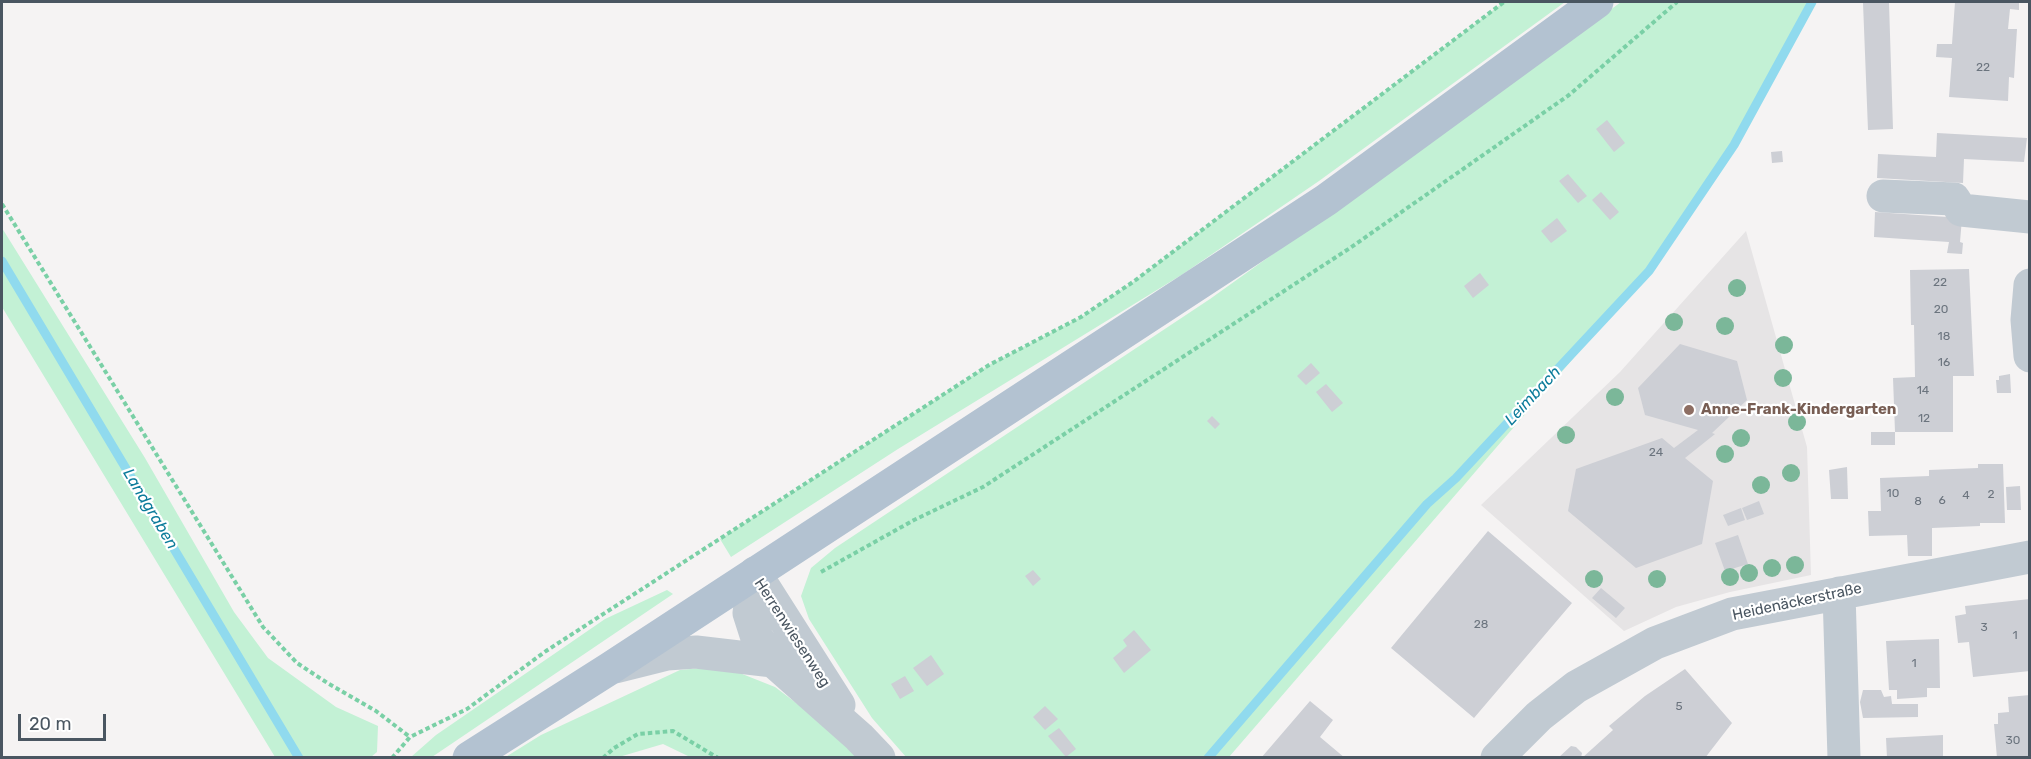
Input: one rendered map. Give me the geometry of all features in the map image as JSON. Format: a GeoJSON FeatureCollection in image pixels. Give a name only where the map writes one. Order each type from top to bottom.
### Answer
{"type":"FeatureCollection","features":[{"type":"Feature","properties":{"kind":"main road"},"geometry":{"type":"LineString","coordinates":[[469,758],[609,669],[1326,200],[1597,2]]}},
{"type":"Feature","properties":{"kind":"street"},"geometry":{"type":"LineString","coordinates":[[2030,194],[1963,191],[1956,197],[1883,194],[1954,199],[1961,210],[2030,217]]}},
{"type":"Feature","properties":{"kind":"street"},"geometry":{"type":"LineString","coordinates":[[2030,285],[2027,320],[2030,356]]}},
{"type":"Feature","properties":{"kind":"street","name":"Heidenäckerstraße"},"geometry":{"type":"LineString","coordinates":[[1497,758],[1539,716],[1576,687],[1655,643],[1732,614],[2030,557]]}},
{"type":"Feature","properties":{"kind":"street","name":"Herrenwiesenweg"},"geometry":{"type":"LineString","coordinates":[[755,573],[749,613],[757,638],[773,661],[869,747]]}},
{"type":"Feature","properties":{"kind":"street","name":"Herrenwiesenweg"},"geometry":{"type":"LineString","coordinates":[[755,573],[869,747]]}},
{"type":"Feature","properties":{"kind":"street"},"geometry":{"type":"LineString","coordinates":[[1839,593],[1844,758]]}},
{"type":"Feature","properties":{"kind":"street","name":"Herrenwiesenweg"},"geometry":{"type":"LineString","coordinates":[[609,669],[667,654],[696,652],[773,661]]}},
{"type":"Feature","properties":{"kind":"path"},"geometry":{"type":"LineString","coordinates":[[392,758],[410,737],[467,709],[546,651],[989,365],[1081,317],[1133,282],[1504,2]]}},
{"type":"Feature","properties":{"kind":"path"},"geometry":{"type":"LineString","coordinates":[[821,572],[914,520],[983,487],[1350,248],[1569,95],[1677,2]]}},
{"type":"Feature","properties":{"kind":"path"},"geometry":{"type":"LineString","coordinates":[[2,204],[262,627],[297,663],[376,711],[410,737]]}},
{"type":"Feature","properties":{"kind":"path"},"geometry":{"type":"LineString","coordinates":[[603,758],[614,748],[638,734],[673,731],[718,758]]}},
{"type":"Feature","properties":{"kind":"shaded area","name":"Anne-Frank-Kindergarten"},"geometry":{"type":"Polygon","coordinates":[[[1746,231],[1807,447],[1811,575],[1730,592],[1676,607],[1624,631],[1481,505],[1620,372],[1746,231]]]}},
{"type":"Feature","properties":{"kind":"green space"},"geometry":{"type":"Polygon","coordinates":[[[1504,2],[1565,2],[1319,181],[1183,274],[898,449],[731,557],[720,539],[989,365],[1081,317],[1133,282],[1504,2]]]}},
{"type":"Feature","properties":{"kind":"green space"},"geometry":{"type":"Polygon","coordinates":[[[1621,2],[1812,2],[1734,145],[1647,273],[1229,757],[906,757],[872,718],[809,619],[801,596],[811,568],[835,548],[1210,299],[1512,83],[1621,2]]]}},
{"type":"Feature","properties":{"kind":"green space"},"geometry":{"type":"Polygon","coordinates":[[[2,228],[145,458],[234,612],[268,658],[336,707],[378,726],[377,752],[371,757],[275,757],[2,307],[2,228]]]}},
{"type":"Feature","properties":{"kind":"green space"},"geometry":{"type":"Polygon","coordinates":[[[667,590],[673,594],[432,757],[411,757],[436,735],[605,619],[667,590]]]}},
{"type":"Feature","properties":{"kind":"green space"},"geometry":{"type":"Polygon","coordinates":[[[722,666],[775,687],[856,748],[864,757],[690,757],[663,744],[619,757],[504,758],[541,735],[680,670],[722,666]]]}},
{"type":"Feature","properties":{"kind":"building"},"geometry":{"type":"Polygon","coordinates":[[[1955,2],[2019,2],[2019,10],[2010,9],[2008,29],[2017,29],[2014,78],[2009,77],[2008,101],[1949,97],[1952,58],[1936,57],[1937,44],[1952,44],[1955,2]]]}},
{"type":"Feature","properties":{"kind":"building"},"geometry":{"type":"Polygon","coordinates":[[[1863,3],[1889,3],[1893,129],[1868,130],[1863,3]]]}},
{"type":"Feature","properties":{"kind":"building"},"geometry":{"type":"Polygon","coordinates":[[[1607,120],[1625,143],[1614,152],[1596,129],[1607,120]]]}},
{"type":"Feature","properties":{"kind":"building"},"geometry":{"type":"Polygon","coordinates":[[[1937,133],[2027,138],[2024,162],[1964,159],[1963,183],[1877,178],[1878,154],[1936,157],[1937,133]]]}},
{"type":"Feature","properties":{"kind":"building"},"geometry":{"type":"Polygon","coordinates":[[[1782,151],[1783,162],[1772,163],[1771,152],[1782,151]]]}},
{"type":"Feature","properties":{"kind":"building"},"geometry":{"type":"Polygon","coordinates":[[[1568,174],[1587,196],[1578,203],[1559,181],[1568,174]]]}},
{"type":"Feature","properties":{"kind":"building"},"geometry":{"type":"Polygon","coordinates":[[[1601,192],[1619,212],[1610,220],[1592,200],[1601,192]]]}},
{"type":"Feature","properties":{"kind":"building"},"geometry":{"type":"Polygon","coordinates":[[[1875,212],[1962,218],[1960,242],[1963,243],[1962,254],[1947,253],[1949,242],[1874,237],[1875,212]]]}},
{"type":"Feature","properties":{"kind":"building"},"geometry":{"type":"Polygon","coordinates":[[[1557,218],[1567,231],[1551,243],[1541,231],[1557,218]]]}},
{"type":"Feature","properties":{"kind":"building"},"geometry":{"type":"Polygon","coordinates":[[[1969,269],[1974,376],[1953,376],[1953,432],[1895,432],[1893,378],[1915,377],[1910,270],[1969,269]]]}},
{"type":"Feature","properties":{"kind":"building"},"geometry":{"type":"Polygon","coordinates":[[[1480,273],[1489,285],[1473,298],[1464,286],[1480,273]]]}},
{"type":"Feature","properties":{"kind":"building"},"geometry":{"type":"Polygon","coordinates":[[[1680,344],[1737,361],[1747,400],[1712,433],[1715,434],[1685,458],[1713,481],[1702,544],[1636,568],[1568,511],[1576,469],[1662,438],[1674,448],[1698,430],[1645,415],[1638,388],[1680,344]]]}},
{"type":"Feature","properties":{"kind":"building"},"geometry":{"type":"Polygon","coordinates":[[[1311,363],[1320,373],[1306,385],[1297,376],[1311,363]]]}},
{"type":"Feature","properties":{"kind":"building"},"geometry":{"type":"Polygon","coordinates":[[[2010,374],[2011,393],[1997,393],[1996,380],[1999,380],[1999,376],[2010,374]]]}},
{"type":"Feature","properties":{"kind":"building"},"geometry":{"type":"Polygon","coordinates":[[[1326,384],[1343,403],[1332,412],[1316,392],[1326,384]]]}},
{"type":"Feature","properties":{"kind":"building"},"geometry":{"type":"Polygon","coordinates":[[[1212,416],[1220,424],[1215,429],[1207,421],[1212,416]]]}},
{"type":"Feature","properties":{"kind":"building"},"geometry":{"type":"Polygon","coordinates":[[[1871,432],[1895,432],[1895,445],[1871,445],[1871,432]]]}},
{"type":"Feature","properties":{"kind":"building"},"geometry":{"type":"Polygon","coordinates":[[[1978,464],[2003,464],[2005,523],[1932,528],[1932,556],[1908,556],[1907,535],[1869,536],[1868,511],[1881,511],[1880,478],[1929,476],[1929,470],[1978,468],[1978,464]]]}},
{"type":"Feature","properties":{"kind":"building"},"geometry":{"type":"Polygon","coordinates":[[[1847,467],[1848,499],[1831,499],[1829,470],[1847,467]]]}},
{"type":"Feature","properties":{"kind":"building"},"geometry":{"type":"Polygon","coordinates":[[[2020,486],[2021,510],[2007,510],[2006,487],[2020,486]]]}},
{"type":"Feature","properties":{"kind":"building"},"geometry":{"type":"Polygon","coordinates":[[[1759,501],[1764,514],[1747,520],[1742,508],[1759,501]]]}},
{"type":"Feature","properties":{"kind":"building"},"geometry":{"type":"Polygon","coordinates":[[[1741,508],[1745,520],[1728,526],[1723,515],[1741,508]]]}},
{"type":"Feature","properties":{"kind":"building"},"geometry":{"type":"Polygon","coordinates":[[[1488,531],[1572,603],[1474,718],[1391,648],[1488,531]]]}},
{"type":"Feature","properties":{"kind":"building"},"geometry":{"type":"Polygon","coordinates":[[[1738,535],[1748,564],[1725,571],[1715,543],[1738,535]]]}},
{"type":"Feature","properties":{"kind":"building"},"geometry":{"type":"Polygon","coordinates":[[[1033,570],[1041,579],[1033,586],[1025,576],[1033,570]]]}},
{"type":"Feature","properties":{"kind":"building"},"geometry":{"type":"Polygon","coordinates":[[[1601,588],[1625,608],[1616,618],[1592,598],[1601,588]]]}},
{"type":"Feature","properties":{"kind":"building"},"geometry":{"type":"Polygon","coordinates":[[[2030,599],[2030,671],[1973,677],[1969,642],[1958,643],[1955,616],[1966,614],[1965,606],[2030,599]]]}},
{"type":"Feature","properties":{"kind":"building"},"geometry":{"type":"Polygon","coordinates":[[[1134,630],[1151,650],[1124,673],[1113,658],[1127,646],[1123,640],[1134,630]]]}},
{"type":"Feature","properties":{"kind":"building"},"geometry":{"type":"Polygon","coordinates":[[[1939,639],[1940,688],[1927,688],[1927,697],[1897,699],[1897,690],[1889,690],[1886,641],[1939,639]]]}},
{"type":"Feature","properties":{"kind":"building"},"geometry":{"type":"Polygon","coordinates":[[[931,655],[944,674],[927,686],[913,668],[931,655]]]}},
{"type":"Feature","properties":{"kind":"building"},"geometry":{"type":"Polygon","coordinates":[[[1685,669],[1732,723],[1705,758],[1582,758],[1613,730],[1609,726],[1645,696],[1685,669]]]}},
{"type":"Feature","properties":{"kind":"building"},"geometry":{"type":"Polygon","coordinates":[[[905,676],[914,691],[900,699],[891,684],[905,676]]]}},
{"type":"Feature","properties":{"kind":"building"},"geometry":{"type":"Polygon","coordinates":[[[1863,690],[1881,690],[1884,697],[1891,696],[1892,704],[1918,704],[1918,717],[1863,718],[1860,702],[1863,690]]]}},
{"type":"Feature","properties":{"kind":"building"},"geometry":{"type":"Polygon","coordinates":[[[2030,695],[2030,758],[1997,758],[1994,724],[1998,724],[1998,713],[2009,712],[2008,697],[2030,695]]]}},
{"type":"Feature","properties":{"kind":"building"},"geometry":{"type":"Polygon","coordinates":[[[1310,701],[1333,720],[1320,737],[1345,758],[1261,758],[1310,701]]]}},
{"type":"Feature","properties":{"kind":"building"},"geometry":{"type":"Polygon","coordinates":[[[1045,706],[1058,719],[1045,730],[1033,717],[1045,706]]]}},
{"type":"Feature","properties":{"kind":"building"},"geometry":{"type":"Polygon","coordinates":[[[1059,728],[1076,749],[1066,757],[1048,736],[1059,728]]]}},
{"type":"Feature","properties":{"kind":"building"},"geometry":{"type":"Polygon","coordinates":[[[1943,735],[1943,758],[1887,758],[1886,738],[1943,735]]]}},
{"type":"Feature","properties":{"kind":"building"},"geometry":{"type":"Polygon","coordinates":[[[1571,746],[1576,747],[1582,753],[1581,758],[1558,758],[1571,746]]]}},
{"type":"Feature","properties":{"kind":"waterway","name":"Leimbach"},"geometry":{"type":"LineString","coordinates":[[1208,758],[1427,504],[1456,478],[1649,271],[1734,145],[1812,2]]}},
{"type":"Feature","properties":{"kind":"waterway","name":"Landgraben"},"geometry":{"type":"LineString","coordinates":[[2,261],[299,758]]}},
{"type":"Feature","properties":{"kind":"place","name":"Anne-Frank-Kindergarten"},"geometry":{"type":"Point","coordinates":[1689,410]}}]}
